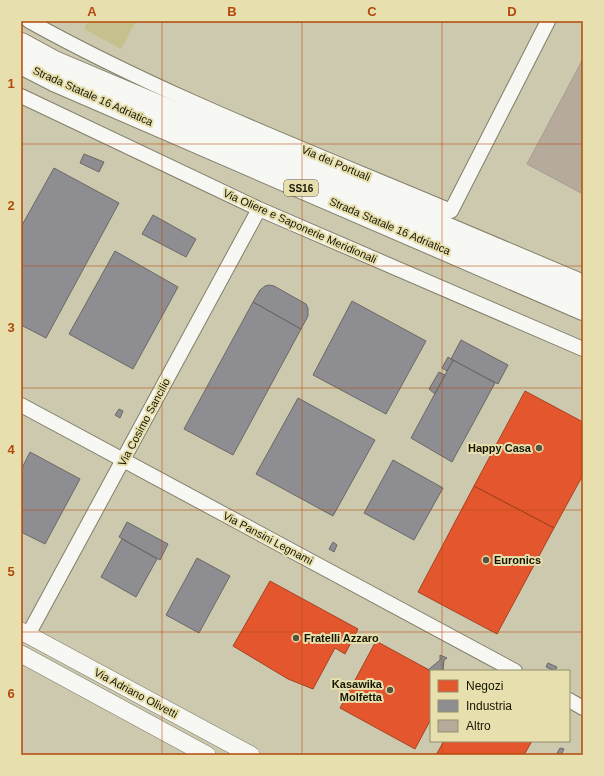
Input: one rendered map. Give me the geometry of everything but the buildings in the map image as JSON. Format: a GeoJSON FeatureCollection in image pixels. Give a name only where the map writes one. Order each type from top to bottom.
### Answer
{"type":"FeatureCollection","features":[{"type":"Feature","properties":{"kind":"highway","name":"Strada Statale 16 Adriatica"},"geometry":{"type":"LineString","coordinates":[[21,44],[54,62],[583,286]]}},
{"type":"Feature","properties":{"kind":"highway","name":"Strada Statale 16 Adriatica"},"geometry":{"type":"LineString","coordinates":[[21,63],[56,81],[583,309]]}},
{"type":"Feature","properties":{"kind":"street","name":"Via dei Portuali"},"geometry":{"type":"LineString","coordinates":[[29,21],[81,50],[174,95],[451,211],[548,21]]}},
{"type":"Feature","properties":{"kind":"street","name":"Via Oliere e Saponerie Meridionali"},"geometry":{"type":"LineString","coordinates":[[21,96],[259,209],[583,349]]}},
{"type":"Feature","properties":{"kind":"street","name":"Via Cosimo Sancilio"},"geometry":{"type":"LineString","coordinates":[[24,633],[123,460],[259,209]]}},
{"type":"Feature","properties":{"kind":"street","name":"Via Pansini Legnami"},"geometry":{"type":"LineString","coordinates":[[21,405],[513,670]]}},
{"type":"Feature","properties":{"kind":"street","name":"Via Adriano Olivetti"},"geometry":{"type":"LineString","coordinates":[[24,633],[251,755]]}},
{"type":"Feature","properties":{"kind":"street","name":"Via Adriano Olivetti"},"geometry":{"type":"LineString","coordinates":[[21,654],[207,755]]}},
{"type":"Feature","properties":{"kind":"street"},"geometry":{"type":"LineString","coordinates":[[570,701],[583,708]]}},
{"type":"Feature","properties":{"kind":"shaded area"},"geometry":{"type":"Polygon","coordinates":[[[88,21],[136,21],[121,49],[84,29],[88,21]]]}},
{"type":"Feature","properties":{"kind":"place","name":"Happy Casa"},"geometry":{"type":"Point","coordinates":[539,448]}},
{"type":"Feature","properties":{"kind":"place","name":"Euronics"},"geometry":{"type":"Point","coordinates":[486,560]}},
{"type":"Feature","properties":{"kind":"place","name":"Fratelli Azzaro"},"geometry":{"type":"Point","coordinates":[296,638]}},
{"type":"Feature","properties":{"kind":"place","name":"Kasawika Molfetta"},"geometry":{"type":"Point","coordinates":[390,690]}}]}
